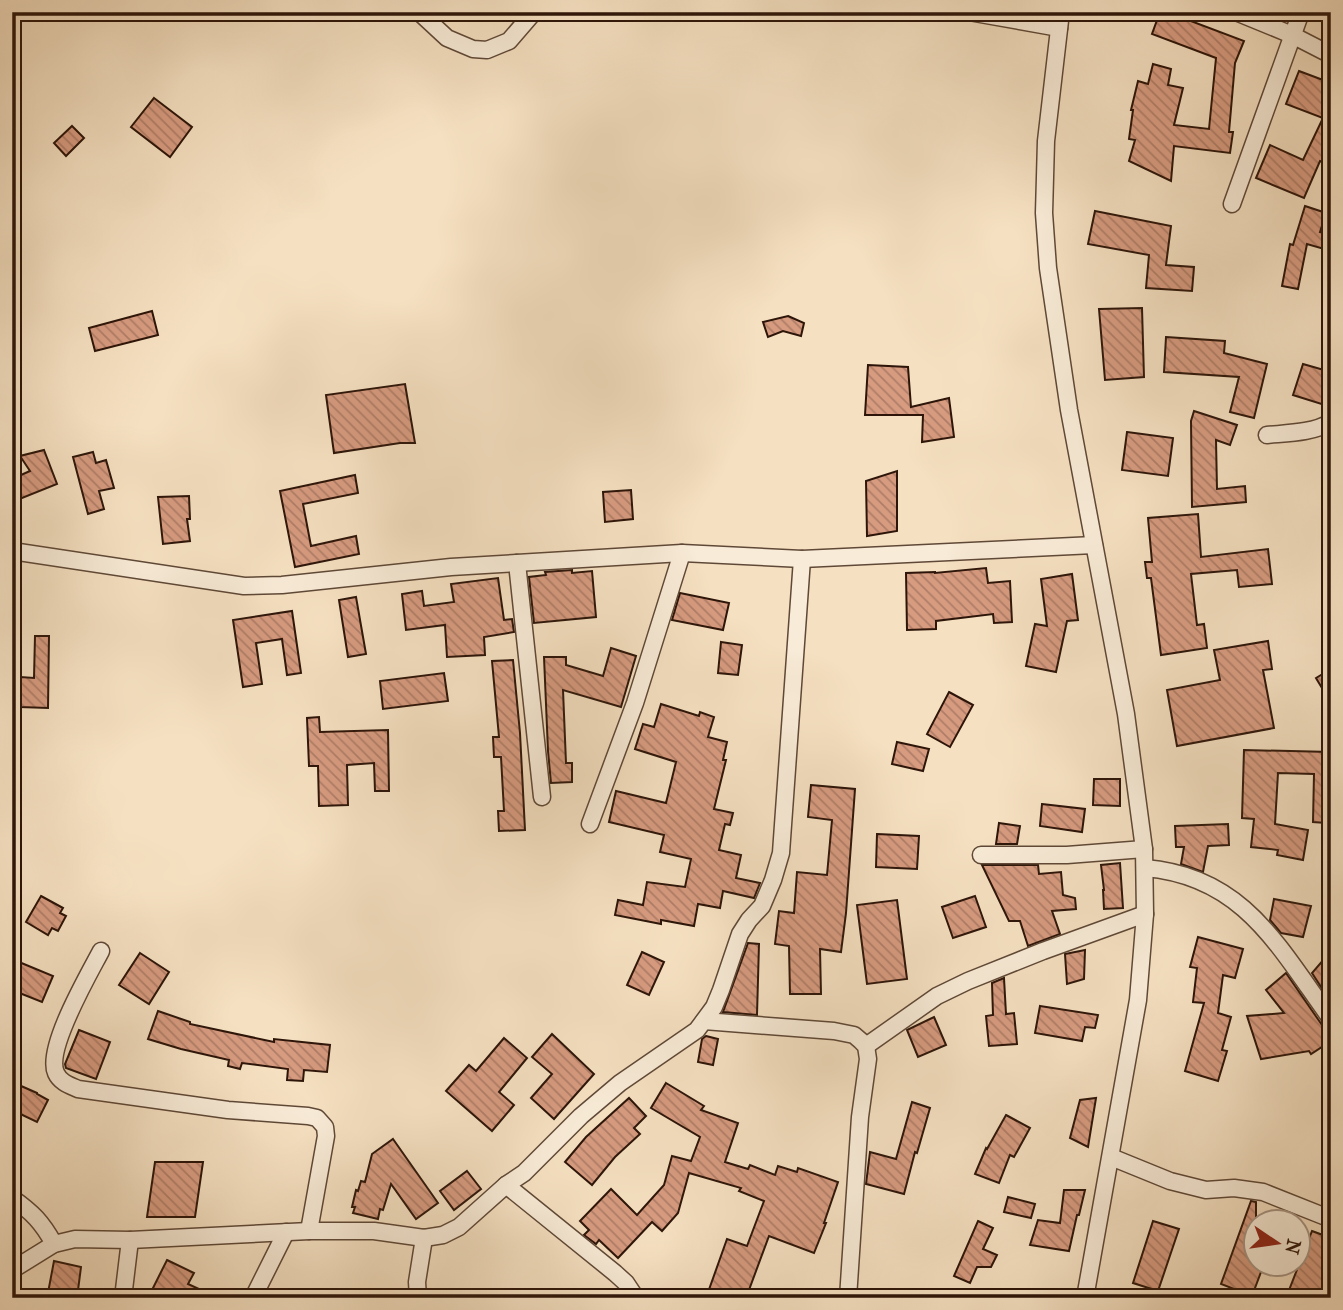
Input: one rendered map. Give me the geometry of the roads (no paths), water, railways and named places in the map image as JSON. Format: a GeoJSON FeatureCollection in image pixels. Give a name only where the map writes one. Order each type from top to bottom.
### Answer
{"type":"FeatureCollection","features":[{"type":"Feature","properties":{"kind":"street"},"geometry":{"type":"LineString","coordinates":[[419,12],[447,38],[473,49],[487,50],[509,41],[534,12]]}},
{"type":"Feature","properties":{"kind":"street"},"geometry":{"type":"LineString","coordinates":[[738,12],[787,12]]}},
{"type":"Feature","properties":{"kind":"street"},"geometry":{"type":"LineString","coordinates":[[969,12],[1060,20],[1046,141],[1044,213],[1048,268],[1069,410],[1126,714],[1144,849],[1145,914],[1138,1000],[1085,1298]]}},
{"type":"Feature","properties":{"kind":"street"},"geometry":{"type":"LineString","coordinates":[[1236,12],[1292,35],[1331,55]]}},
{"type":"Feature","properties":{"kind":"street"},"geometry":{"type":"LineString","coordinates":[[1232,204],[1301,12]]}},
{"type":"Feature","properties":{"kind":"street"},"geometry":{"type":"LineString","coordinates":[[1267,435],[1297,433],[1331,422]]}},
{"type":"Feature","properties":{"kind":"street"},"geometry":{"type":"LineString","coordinates":[[12,551],[244,586],[282,585],[451,566],[682,553],[802,559],[1094,545]]}},
{"type":"Feature","properties":{"kind":"street"},"geometry":{"type":"LineString","coordinates":[[590,824],[635,703],[682,553]]}},
{"type":"Feature","properties":{"kind":"street"},"geometry":{"type":"LineString","coordinates":[[12,1270],[54,1244],[75,1239],[130,1240],[286,1231],[374,1231],[424,1238],[443,1235],[459,1227],[506,1185],[524,1174],[581,1116],[620,1083],[698,1030],[714,1007],[740,934],[748,920],[762,906],[781,853],[802,559]]}},
{"type":"Feature","properties":{"kind":"street"},"geometry":{"type":"LineString","coordinates":[[517,563],[542,797]]}},
{"type":"Feature","properties":{"kind":"street"},"geometry":{"type":"LineString","coordinates":[[981,855],[1067,855],[1144,849]]}},
{"type":"Feature","properties":{"kind":"street"},"geometry":{"type":"LineString","coordinates":[[1145,868],[1167,869],[1205,881],[1232,898],[1265,927],[1331,1019]]}},
{"type":"Feature","properties":{"kind":"street"},"geometry":{"type":"LineString","coordinates":[[866,1046],[937,996],[968,981],[1145,914]]}},
{"type":"Feature","properties":{"kind":"street"},"geometry":{"type":"LineString","coordinates":[[101,951],[61,1031],[54,1060],[55,1072],[64,1083],[78,1089],[228,1110],[317,1118],[326,1127],[326,1136],[309,1231]]}},
{"type":"Feature","properties":{"kind":"street"},"geometry":{"type":"LineString","coordinates":[[704,1021],[834,1031],[853,1035],[866,1046],[868,1059],[860,1116],[848,1298]]}},
{"type":"Feature","properties":{"kind":"street"},"geometry":{"type":"LineString","coordinates":[[1111,1157],[1170,1181],[1206,1190],[1234,1188],[1263,1192],[1331,1219]]}},
{"type":"Feature","properties":{"kind":"street"},"geometry":{"type":"LineString","coordinates":[[506,1185],[626,1283],[636,1298]]}},
{"type":"Feature","properties":{"kind":"street"},"geometry":{"type":"LineString","coordinates":[[12,1198],[32,1212],[54,1244]]}},
{"type":"Feature","properties":{"kind":"street"},"geometry":{"type":"LineString","coordinates":[[253,1298],[286,1231]]}},
{"type":"Feature","properties":{"kind":"street"},"geometry":{"type":"LineString","coordinates":[[418,1298],[417,1282],[424,1238]]}},
{"type":"Feature","properties":{"kind":"street"},"geometry":{"type":"LineString","coordinates":[[123,1298],[130,1240]]}}]}
